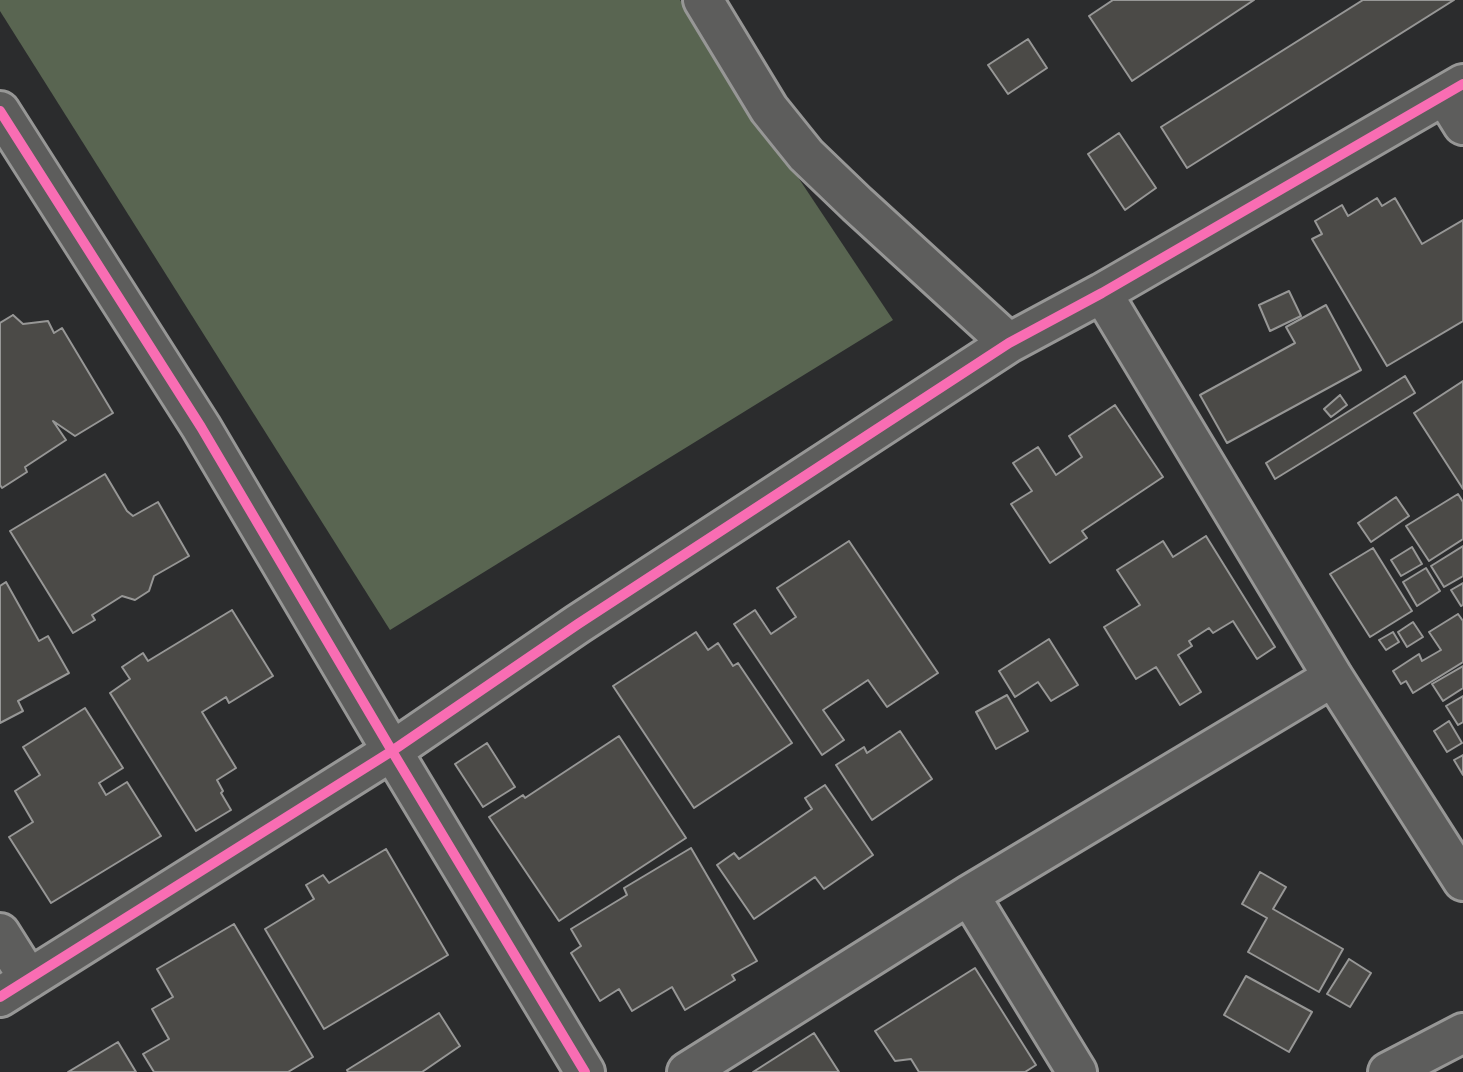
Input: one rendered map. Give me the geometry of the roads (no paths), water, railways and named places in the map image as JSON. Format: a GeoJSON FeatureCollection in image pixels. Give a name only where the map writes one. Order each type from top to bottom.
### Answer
{"type":"FeatureCollection","features":[{"type":"Feature","properties":{"kind":"street"},"geometry":{"type":"LineString","coordinates":[[703,0],[769,109],[806,155],[1009,343]]}},
{"type":"Feature","properties":{"kind":"street"},"geometry":{"type":"LineString","coordinates":[[0,933],[14,988],[392,751],[578,624],[1009,343],[1457,102]]}},
{"type":"Feature","properties":{"kind":"street"},"geometry":{"type":"LineString","coordinates":[[0,111],[201,427],[585,1072]]}},
{"type":"Feature","properties":{"kind":"street"},"geometry":{"type":"LineString","coordinates":[[1102,293],[1333,677],[1463,881]]}},
{"type":"Feature","properties":{"kind":"street"},"geometry":{"type":"LineString","coordinates":[[687,1072],[969,894],[1333,677]]}},
{"type":"Feature","properties":{"kind":"street"},"geometry":{"type":"LineString","coordinates":[[969,894],[1077,1072]]}},
{"type":"Feature","properties":{"kind":"street"},"geometry":{"type":"LineString","coordinates":[[1388,1072],[1463,1033]]}}]}
